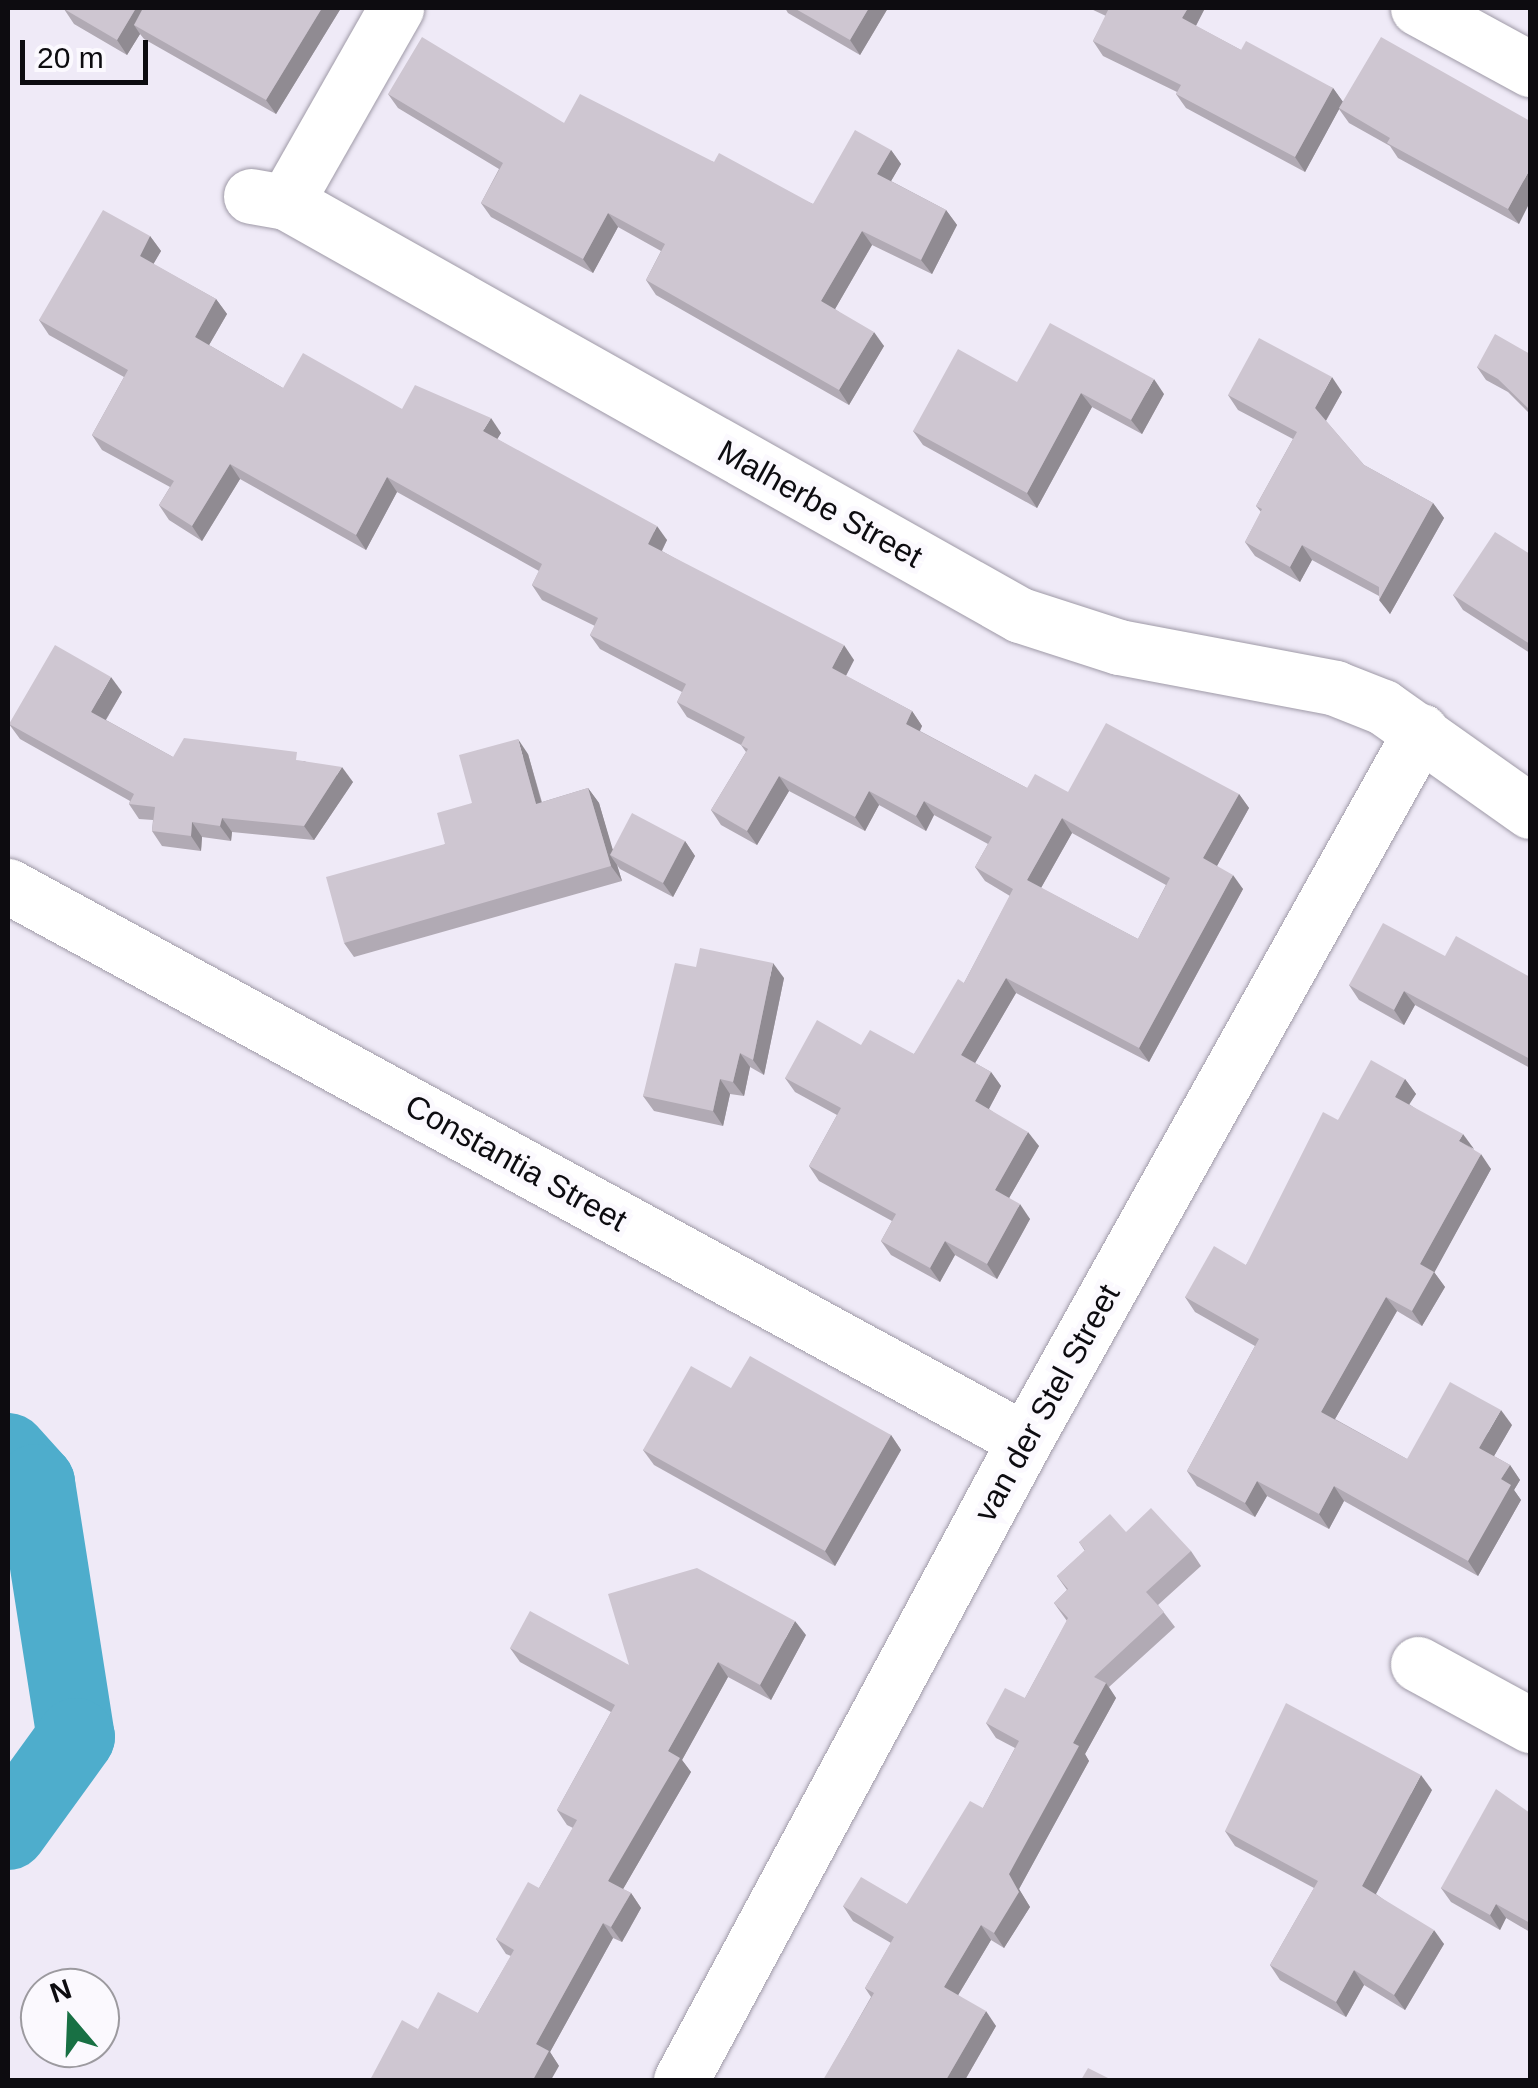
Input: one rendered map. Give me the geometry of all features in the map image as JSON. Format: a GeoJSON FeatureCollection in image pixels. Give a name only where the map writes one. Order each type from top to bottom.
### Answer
{"type":"FeatureCollection","features":[{"type":"Feature","properties":{"kind":"street","name":"Malherbe Street"},"geometry":{"type":"LineString","coordinates":[[396,8],[269,199],[1020,616],[1119,647],[1335,688],[1421,731],[1530,811]]}},
{"type":"Feature","properties":{"kind":"street"},"geometry":{"type":"LineString","coordinates":[[1418,8],[1530,69]]}},
{"type":"Feature","properties":{"kind":"street","name":"van der Stel Street"},"geometry":{"type":"LineString","coordinates":[[681,2080],[1025,1440],[1421,731]]}},
{"type":"Feature","properties":{"kind":"street","name":"Constantia Street"},"geometry":{"type":"LineString","coordinates":[[8,886],[1025,1440]]}},
{"type":"Feature","properties":{"kind":"street"},"geometry":{"type":"LineString","coordinates":[[1418,1664],[1530,1725]]}},
{"type":"Feature","properties":{"kind":"building"},"geometry":{"type":"Polygon","coordinates":[[[65,8],[136,8],[117,40],[65,8]]]}},
{"type":"Feature","properties":{"kind":"building"},"geometry":{"type":"Polygon","coordinates":[[[143,8],[322,8],[266,100],[134,25],[143,8]]]}},
{"type":"Feature","properties":{"kind":"building"},"geometry":{"type":"Polygon","coordinates":[[[794,8],[869,8],[850,40],[794,8]]]}},
{"type":"Feature","properties":{"kind":"building"},"geometry":{"type":"Polygon","coordinates":[[[1109,8],[1188,8],[1182,18],[1241,50],[1246,41],[1333,88],[1295,157],[1176,94],[1181,85],[1093,41],[1109,8]]]}},
{"type":"Feature","properties":{"kind":"building"},"geometry":{"type":"Polygon","coordinates":[[[422,37],[564,123],[580,94],[714,162],[719,153],[813,204],[855,130],[891,150],[877,174],[946,210],[921,260],[862,231],[821,301],[874,332],[839,390],[646,280],[665,244],[608,213],[583,259],[481,203],[503,163],[388,94],[422,37]]]}},
{"type":"Feature","properties":{"kind":"building"},"geometry":{"type":"Polygon","coordinates":[[[1381,37],[1530,121],[1530,169],[1508,209],[1387,143],[1390,138],[1339,108],[1381,37]]]}},
{"type":"Feature","properties":{"kind":"building"},"geometry":{"type":"Polygon","coordinates":[[[103,210],[150,236],[140,256],[216,299],[195,337],[283,388],[303,353],[402,409],[415,385],[491,418],[483,431],[657,526],[648,544],[844,645],[832,668],[912,711],[906,724],[1027,788],[1035,774],[1068,792],[1106,723],[1239,794],[1203,858],[1233,875],[1139,1048],[1006,978],[961,1055],[991,1072],[975,1101],[1028,1132],[995,1190],[1020,1204],[987,1264],[945,1241],[930,1268],[881,1241],[896,1214],[809,1166],[841,1108],[785,1078],[817,1020],[861,1045],[870,1030],[914,1054],[958,979],[964,983],[1013,889],[975,867],[992,837],[924,801],[916,816],[869,791],[855,817],[779,776],[747,831],[711,810],[748,749],[741,745],[745,737],[677,702],[686,684],[590,635],[598,618],[532,585],[542,564],[387,477],[356,535],[230,464],[192,526],[159,505],[174,481],[92,435],[128,370],[39,320],[103,210]],[[1062,818],[1027,880],[1138,939],[1170,878],[1062,818]]]}},
{"type":"Feature","properties":{"kind":"building"},"geometry":{"type":"Polygon","coordinates":[[[1050,323],[1154,379],[1131,420],[1081,393],[1027,493],[913,431],[958,349],[1017,382],[1050,323]]]}},
{"type":"Feature","properties":{"kind":"building"},"geometry":{"type":"Polygon","coordinates":[[[1495,334],[1530,354],[1530,410],[1498,379],[1477,367],[1495,334]]]}},
{"type":"Feature","properties":{"kind":"building"},"geometry":{"type":"Polygon","coordinates":[[[1259,338],[1332,377],[1315,408],[1364,465],[1433,503],[1379,600],[1379,587],[1302,545],[1290,567],[1245,542],[1262,509],[1256,506],[1297,432],[1228,395],[1259,338]]]}},
{"type":"Feature","properties":{"kind":"building"},"geometry":{"type":"Polygon","coordinates":[[[1495,532],[1530,554],[1530,644],[1453,595],[1495,532]]]}},
{"type":"Feature","properties":{"kind":"building"},"geometry":{"type":"Polygon","coordinates":[[[55,645],[111,677],[91,712],[173,757],[184,738],[297,752],[296,760],[342,767],[304,826],[222,818],[220,826],[192,822],[191,836],[152,831],[155,807],[129,804],[134,794],[9,724],[55,645]]]}},
{"type":"Feature","properties":{"kind":"building"},"geometry":{"type":"Polygon","coordinates":[[[518,739],[536,804],[588,788],[611,866],[344,943],[326,877],[445,844],[437,813],[472,803],[459,755],[518,739]]]}},
{"type":"Feature","properties":{"kind":"building"},"geometry":{"type":"Polygon","coordinates":[[[632,813],[685,841],[663,883],[610,855],[632,813]]]}},
{"type":"Feature","properties":{"kind":"building"},"geometry":{"type":"Polygon","coordinates":[[[1383,923],[1445,956],[1456,936],[1530,977],[1530,1059],[1404,991],[1394,1010],[1349,985],[1383,923]]]}},
{"type":"Feature","properties":{"kind":"building"},"geometry":{"type":"Polygon","coordinates":[[[700,948],[773,963],[753,1060],[740,1053],[733,1082],[720,1079],[713,1111],[643,1096],[675,963],[696,967],[700,948]]]}},
{"type":"Feature","properties":{"kind":"building"},"geometry":{"type":"Polygon","coordinates":[[[1371,1060],[1405,1079],[1395,1097],[1463,1134],[1459,1141],[1481,1154],[1420,1264],[1434,1272],[1412,1311],[1386,1297],[1321,1412],[1407,1459],[1450,1382],[1501,1410],[1479,1448],[1510,1465],[1501,1479],[1511,1485],[1468,1561],[1334,1486],[1319,1514],[1257,1481],[1245,1503],[1187,1471],[1259,1339],[1185,1297],[1214,1246],[1246,1265],[1323,1112],[1338,1120],[1371,1060]]]}},
{"type":"Feature","properties":{"kind":"building"},"geometry":{"type":"Polygon","coordinates":[[[750,1356],[891,1435],[825,1551],[643,1450],[691,1366],[731,1388],[750,1356]]]}},
{"type":"Feature","properties":{"kind":"building"},"geometry":{"type":"Polygon","coordinates":[[[1151,1508],[1191,1551],[1146,1592],[1164,1612],[1094,1677],[1106,1683],[1073,1743],[1079,1746],[1009,1874],[1019,1892],[994,1933],[981,1925],[944,1987],[986,2011],[946,2080],[823,2080],[874,1993],[865,1988],[894,1937],[843,1906],[861,1877],[907,1904],[970,1801],[983,1808],[1019,1741],[986,1723],[1005,1688],[1025,1698],[1068,1618],[1054,1603],[1068,1589],[1057,1576],[1085,1550],[1079,1542],[1110,1514],[1126,1532],[1151,1508]]]}},
{"type":"Feature","properties":{"kind":"building"},"geometry":{"type":"Polygon","coordinates":[[[697,1568],[795,1621],[760,1685],[718,1662],[668,1751],[680,1758],[608,1881],[631,1893],[611,1927],[603,1923],[536,2044],[549,2051],[533,2080],[370,2080],[402,2020],[418,2029],[438,1992],[478,2013],[514,1950],[496,1939],[528,1882],[539,1888],[577,1820],[557,1810],[615,1705],[510,1648],[530,1611],[629,1665],[608,1594],[697,1568]]]}},
{"type":"Feature","properties":{"kind":"building"},"geometry":{"type":"Polygon","coordinates":[[[1286,1703],[1421,1775],[1362,1886],[1434,1930],[1394,1995],[1354,1970],[1336,2002],[1270,1965],[1318,1881],[1225,1831],[1286,1703]]]}},
{"type":"Feature","properties":{"kind":"building"},"geometry":{"type":"Polygon","coordinates":[[[1496,1789],[1530,1813],[1530,1923],[1496,1904],[1490,1915],[1441,1888],[1496,1789]]]}},
{"type":"Feature","properties":{"kind":"building"},"geometry":{"type":"Polygon","coordinates":[[[1088,2068],[1112,2080],[1081,2080],[1088,2068]]]}},
{"type":"Feature","properties":{"kind":"waterway"},"geometry":{"type":"LineString","coordinates":[[8,1452],[36,1483],[76,1737],[8,1831]]}}]}
